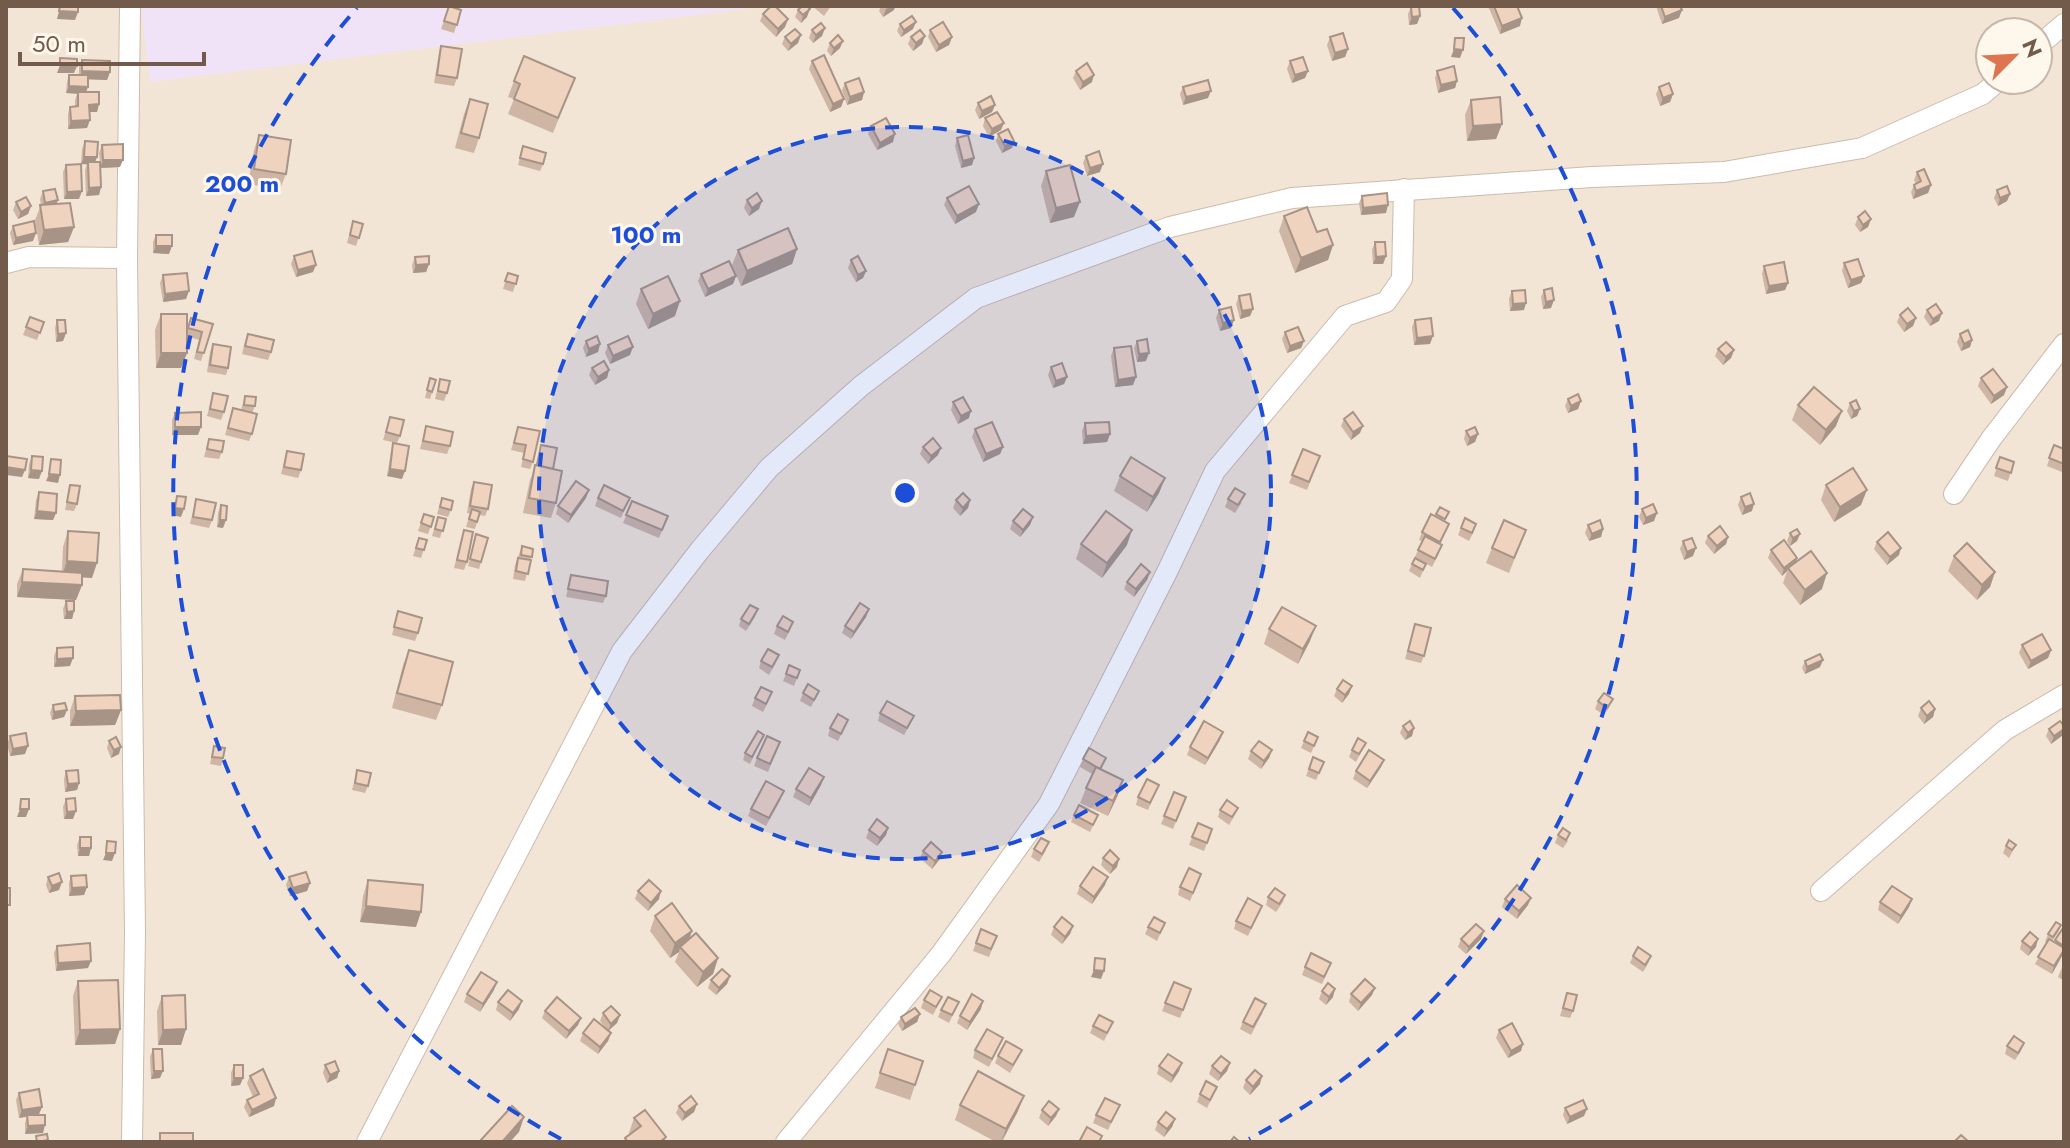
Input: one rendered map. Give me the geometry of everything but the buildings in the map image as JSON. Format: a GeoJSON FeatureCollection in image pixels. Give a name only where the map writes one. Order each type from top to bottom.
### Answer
{"type":"FeatureCollection","features":[{"type":"Feature","properties":{"kind":"street"},"geometry":{"type":"LineString","coordinates":[[130,6],[127,258],[135,932],[132,1142]]}},
{"type":"Feature","properties":{"kind":"street"},"geometry":{"type":"LineString","coordinates":[[367,1142],[622,651],[700,550],[769,468],[861,386],[976,298],[1170,227],[1292,198],[1592,177],[1724,172],[1862,148],[1979,96]]}},
{"type":"Feature","properties":{"kind":"street"},"geometry":{"type":"LineString","coordinates":[[786,1142],[941,954],[1049,804],[1215,471],[1345,316],[1386,302],[1402,279],[1404,189]]}},
{"type":"Feature","properties":{"kind":"street"},"geometry":{"type":"LineString","coordinates":[[6,263],[29,257],[127,258]]}},
{"type":"Feature","properties":{"kind":"street"},"geometry":{"type":"LineString","coordinates":[[1954,494],[1991,439],[2064,344]]}},
{"type":"Feature","properties":{"kind":"street"},"geometry":{"type":"LineString","coordinates":[[1821,891],[2005,730],[2064,695]]}},
{"type":"Feature","properties":{"kind":"shaded area"},"geometry":{"type":"Polygon","coordinates":[[[6,6],[2064,6],[2064,1142],[6,1142],[6,6]]]}},
{"type":"Feature","properties":{"kind":"shaded area"},"geometry":{"type":"Polygon","coordinates":[[[141,6],[771,6],[150,82],[141,6]]]}}]}
